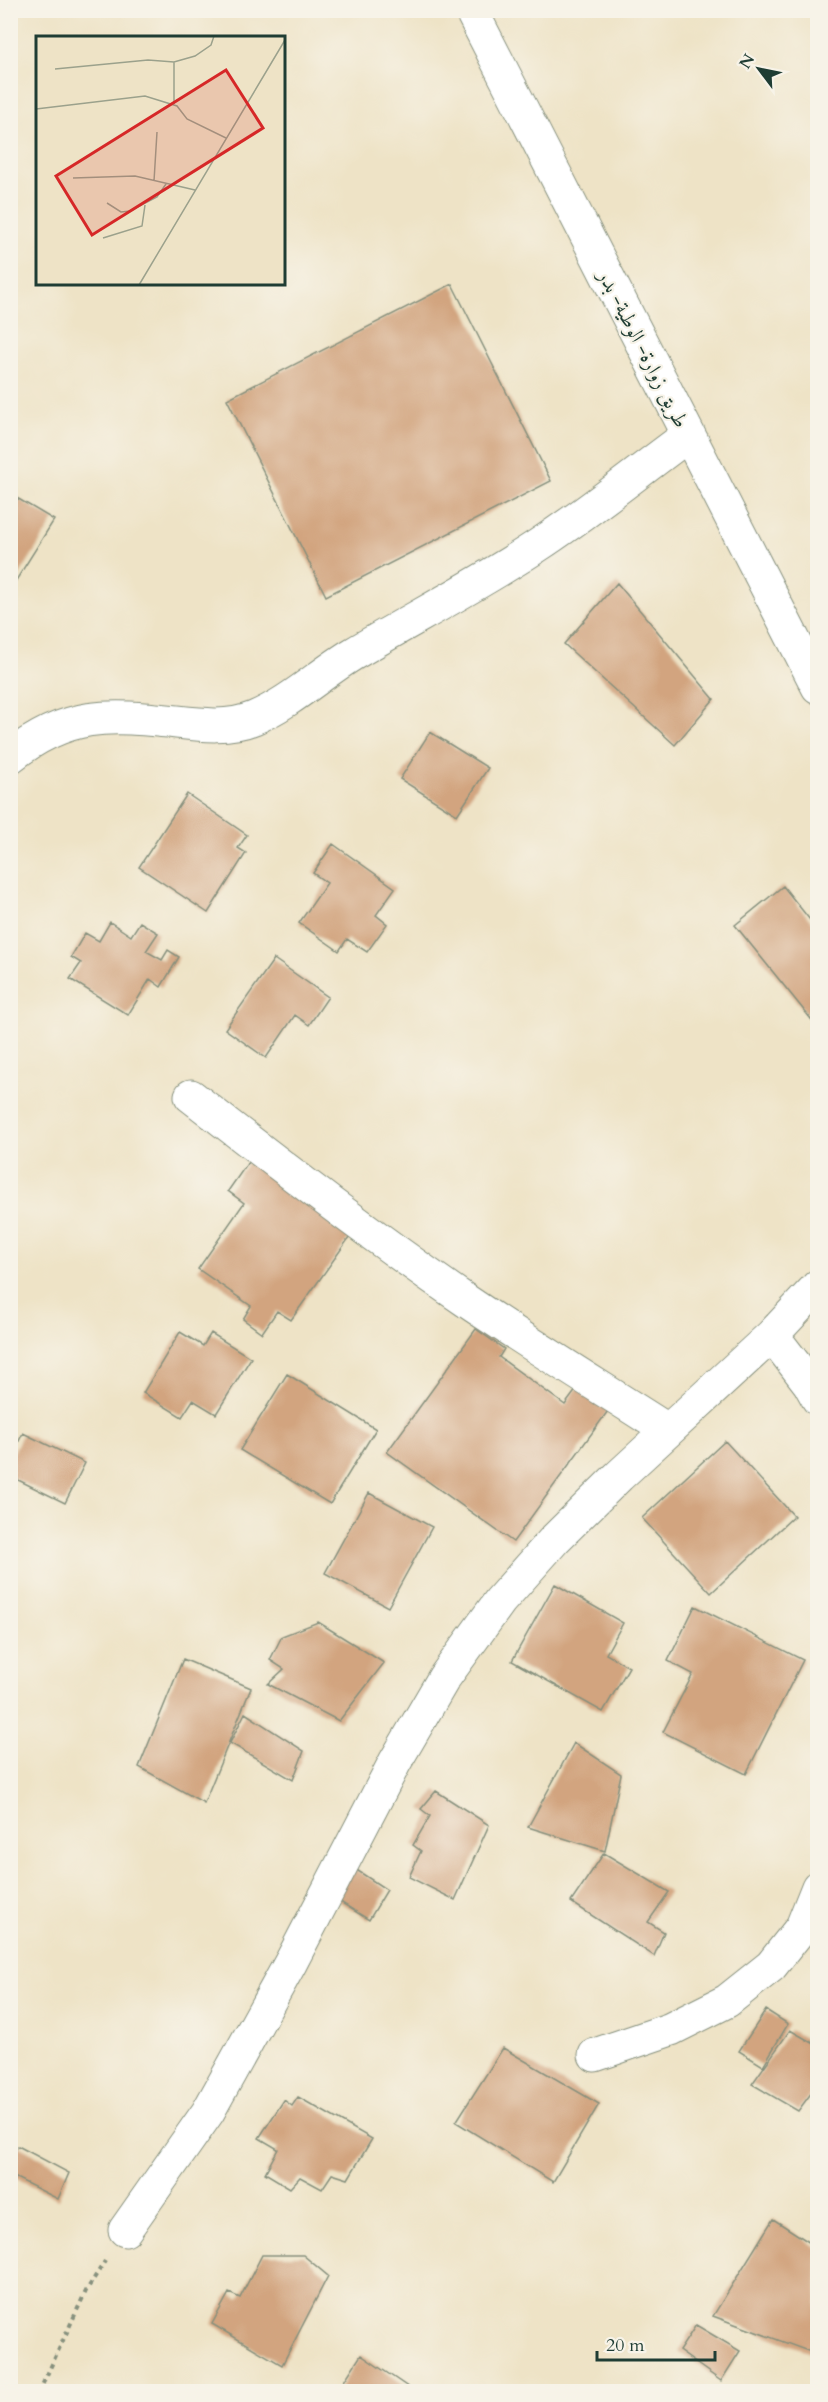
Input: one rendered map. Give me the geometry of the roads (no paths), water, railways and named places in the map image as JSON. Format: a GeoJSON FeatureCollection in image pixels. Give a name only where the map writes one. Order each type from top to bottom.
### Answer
{"type":"FeatureCollection","features":[{"type":"Feature","properties":{"kind":"main road","name":"طريق زوارة- الوطية- بدر"},"geometry":{"type":"LineString","coordinates":[[471,10],[687,436],[818,687]]}},
{"type":"Feature","properties":{"kind":"main road"},"geometry":{"type":"LineString","coordinates":[[14,749],[52,730],[83,719],[116,717],[201,725],[230,724],[253,718],[278,705],[344,659],[537,546],[687,436]]}},
{"type":"Feature","properties":{"kind":"main road"},"geometry":{"type":"LineString","coordinates":[[191,1096],[325,1200],[397,1252],[469,1302],[667,1430]]}},
{"type":"Feature","properties":{"kind":"main road"},"geometry":{"type":"LineString","coordinates":[[125,2230],[208,2112],[291,1962],[395,1762],[444,1678],[500,1601],[555,1539],[667,1430],[772,1335],[818,1286]]}},
{"type":"Feature","properties":{"kind":"main road"},"geometry":{"type":"LineString","coordinates":[[772,1335],[809,1383],[818,1400]]}},
{"type":"Feature","properties":{"kind":"main road"},"geometry":{"type":"LineString","coordinates":[[595,2055],[671,2029],[727,2001],[771,1966],[802,1927],[818,1887]]}}]}
